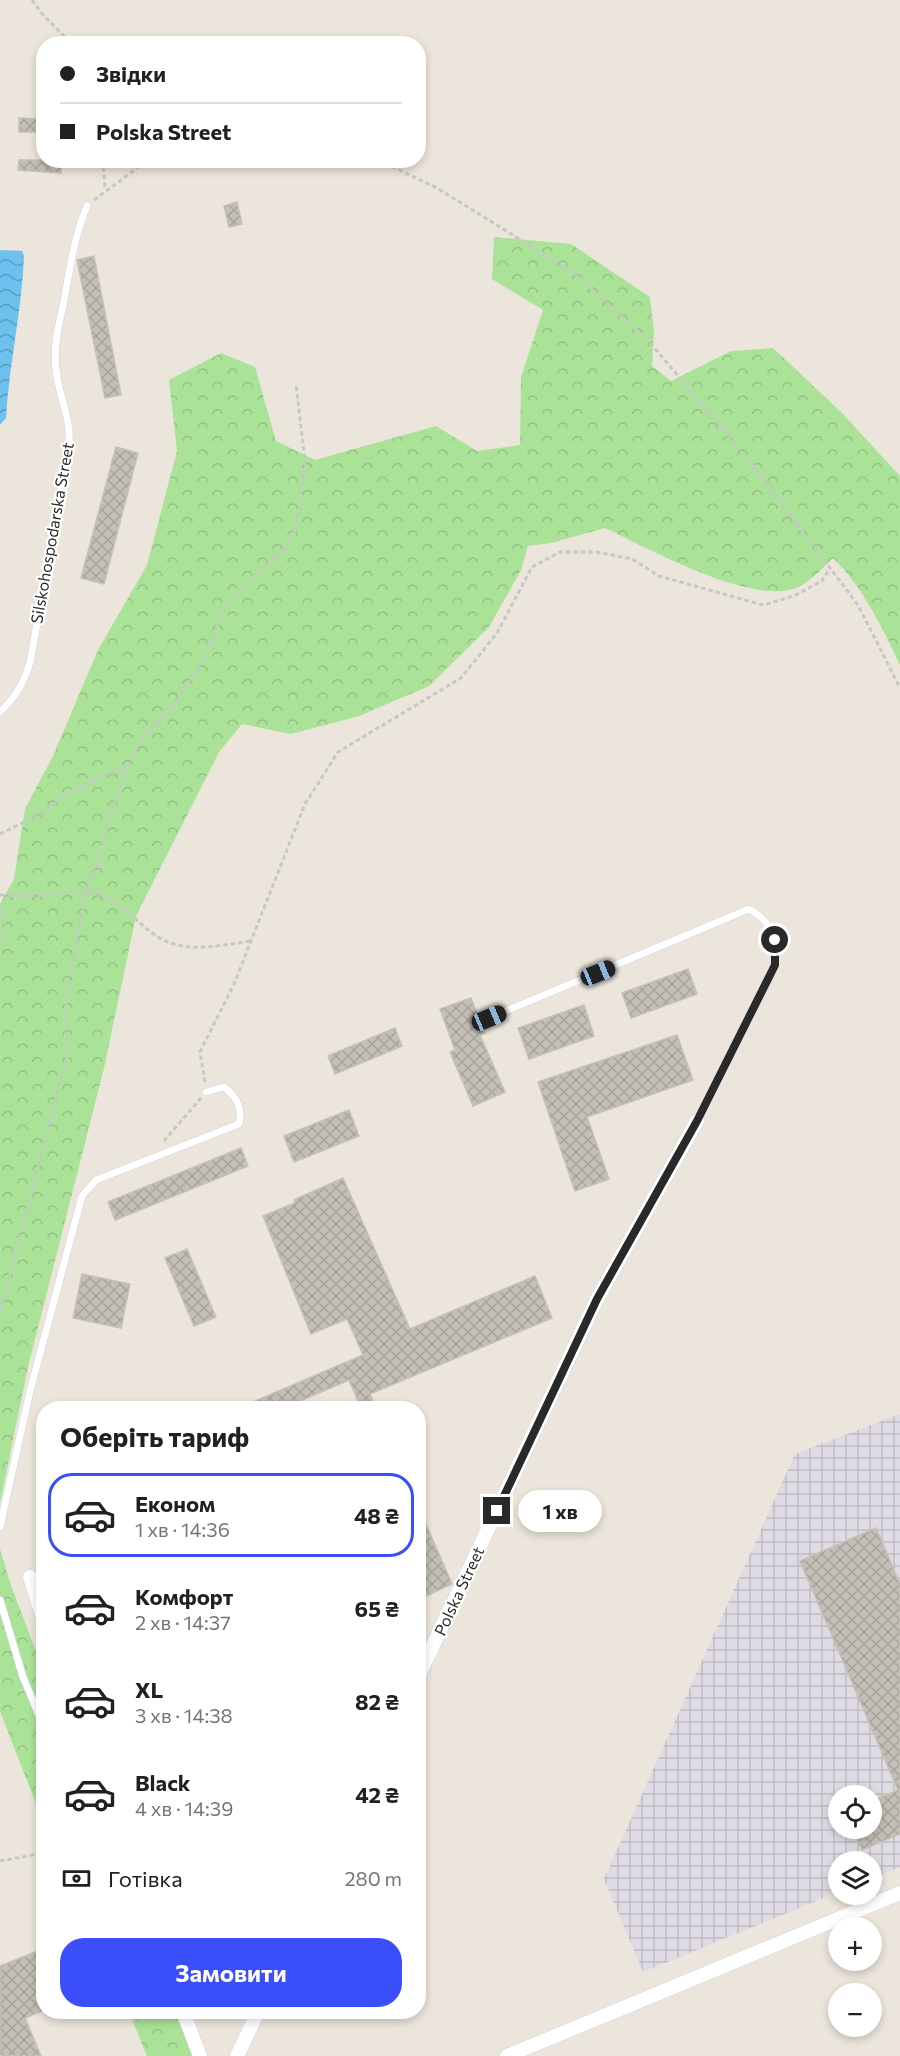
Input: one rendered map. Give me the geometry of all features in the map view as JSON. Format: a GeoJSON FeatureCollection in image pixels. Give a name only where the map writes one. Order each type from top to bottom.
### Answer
{"type":"FeatureCollection","features":[{"type":"Feature","properties":{"kind":"street","name":"Polska Street"},"geometry":{"type":"LineString","coordinates":[[426,1660],[597,1299],[697,1121]]}},
{"type":"Feature","properties":{"kind":"street"},"geometry":{"type":"LineString","coordinates":[[30,1576],[36,1595]]}},
{"type":"Feature","properties":{"kind":"street"},"geometry":{"type":"LineString","coordinates":[[507,2056],[900,1893]]}},
{"type":"Feature","properties":{"kind":"street"},"geometry":{"type":"LineString","coordinates":[[186,2019],[200,2056]]}},
{"type":"Feature","properties":{"kind":"street"},"geometry":{"type":"LineString","coordinates":[[237,2056],[255,2019]]}},
{"type":"Feature","properties":{"kind":"lane","name":"Silskohospodarska Street"},"geometry":{"type":"LineString","coordinates":[[0,712],[13,700],[23,685],[30,663],[67,453],[70,430],[55,367],[56,332],[76,237],[87,206]]}},
{"type":"Feature","properties":{"kind":"lane"},"geometry":{"type":"LineString","coordinates":[[489,1018],[749,909],[764,917],[775,940],[775,965],[697,1121]]}},
{"type":"Feature","properties":{"kind":"lane"},"geometry":{"type":"LineString","coordinates":[[0,1527],[30,1391],[82,1197],[96,1180],[239,1124],[242,1114],[234,1095],[224,1088],[206,1092]]}},
{"type":"Feature","properties":{"kind":"lane"},"geometry":{"type":"LineString","coordinates":[[0,1600],[23,1677],[36,1708]]}},
{"type":"Feature","properties":{"kind":"path"},"geometry":{"type":"LineString","coordinates":[[32,0],[64,36]]}},
{"type":"Feature","properties":{"kind":"path"},"geometry":{"type":"LineString","coordinates":[[104,168],[105,189]]}},
{"type":"Feature","properties":{"kind":"path"},"geometry":{"type":"LineString","coordinates":[[87,206],[105,189],[136,168]]}},
{"type":"Feature","properties":{"kind":"path"},"geometry":{"type":"LineString","coordinates":[[395,168],[437,188],[574,273],[646,338],[745,456],[858,605],[900,688]]}},
{"type":"Feature","properties":{"kind":"path"},"geometry":{"type":"LineString","coordinates":[[0,1312],[67,1057],[66,1003],[78,929],[87,892],[98,865],[110,815],[129,765],[146,735],[171,709],[203,661],[224,609],[259,569],[287,548],[296,528],[305,461],[296,384]]}},
{"type":"Feature","properties":{"kind":"path"},"geometry":{"type":"LineString","coordinates":[[147,1160],[206,1092],[200,1052],[234,984],[305,804],[338,752],[461,678],[497,633],[532,567],[560,552],[596,552],[632,559],[659,576],[763,605],[794,596],[822,581],[830,568]]}},
{"type":"Feature","properties":{"kind":"path"},"geometry":{"type":"LineString","coordinates":[[0,834],[47,812],[64,794],[129,765]]}},
{"type":"Feature","properties":{"kind":"path"},"geometry":{"type":"LineString","coordinates":[[0,895],[36,895],[62,891],[101,894],[129,912],[148,931],[183,947],[213,948],[251,941]]}},
{"type":"Feature","properties":{"kind":"path"},"geometry":{"type":"LineString","coordinates":[[0,905],[5,931],[0,949]]}},
{"type":"Feature","properties":{"kind":"path"},"geometry":{"type":"LineString","coordinates":[[0,1861],[36,1854]]}},
{"type":"Feature","properties":{"kind":"shaded area"},"geometry":{"type":"Polygon","coordinates":[[[900,1414],[900,1867],[882,1875],[882,1851],[828,1851],[828,1896],[643,1972],[604,1879],[795,1454],[900,1414]]]}},
{"type":"Feature","properties":{"kind":"green space"},"geometry":{"type":"Polygon","coordinates":[[[494,237],[571,244],[650,297],[654,331],[652,366],[671,381],[731,351],[773,348],[841,412],[900,476],[900,665],[862,594],[833,558],[810,580],[793,589],[773,591],[750,588],[724,581],[671,560],[605,528],[551,543],[528,546],[521,570],[489,627],[429,686],[359,716],[291,734],[242,724],[219,752],[136,916],[104,1068],[28,1367],[0,1503],[0,904],[14,879],[25,809],[53,756],[98,650],[147,565],[177,451],[169,380],[221,353],[255,367],[276,441],[315,460],[436,426],[477,451],[520,445],[521,377],[543,310],[492,279],[494,237]]]}},
{"type":"Feature","properties":{"kind":"green space"},"geometry":{"type":"Polygon","coordinates":[[[0,1549],[36,1651],[36,1804],[0,1711],[0,1549]]]}},
{"type":"Feature","properties":{"kind":"green space"},"geometry":{"type":"Polygon","coordinates":[[[132,2019],[183,2019],[197,2056],[147,2056],[132,2019]]]}},
{"type":"Feature","properties":{"kind":"water"},"geometry":{"type":"Polygon","coordinates":[[[0,250],[22,251],[24,256],[6,418],[0,425],[0,250]]]}},
{"type":"Feature","properties":{"kind":"building"},"geometry":{"type":"Polygon","coordinates":[[[19,118],[36,119],[36,132],[19,132],[19,118]]]}},
{"type":"Feature","properties":{"kind":"building"},"geometry":{"type":"Polygon","coordinates":[[[19,160],[36,160],[36,168],[61,168],[61,173],[18,170],[19,160]]]}},
{"type":"Feature","properties":{"kind":"building"},"geometry":{"type":"Polygon","coordinates":[[[237,202],[242,224],[229,227],[224,206],[237,202]]]}},
{"type":"Feature","properties":{"kind":"building"},"geometry":{"type":"Polygon","coordinates":[[[94,256],[121,395],[105,398],[77,260],[94,256]]]}},
{"type":"Feature","properties":{"kind":"building"},"geometry":{"type":"Polygon","coordinates":[[[116,447],[138,453],[104,584],[81,578],[116,447]]]}},
{"type":"Feature","properties":{"kind":"building"},"geometry":{"type":"Polygon","coordinates":[[[688,969],[697,994],[631,1018],[622,993],[688,969]]]}},
{"type":"Feature","properties":{"kind":"building"},"geometry":{"type":"Polygon","coordinates":[[[471,998],[485,1033],[480,1035],[505,1092],[473,1106],[450,1052],[455,1050],[440,1009],[471,998]]]}},
{"type":"Feature","properties":{"kind":"building"},"geometry":{"type":"Polygon","coordinates":[[[584,1005],[594,1036],[529,1059],[518,1028],[584,1005]]]}},
{"type":"Feature","properties":{"kind":"building"},"geometry":{"type":"Polygon","coordinates":[[[395,1028],[402,1046],[335,1074],[328,1056],[395,1028]]]}},
{"type":"Feature","properties":{"kind":"building"},"geometry":{"type":"Polygon","coordinates":[[[677,1035],[693,1080],[587,1117],[609,1179],[575,1191],[538,1082],[677,1035]]]}},
{"type":"Feature","properties":{"kind":"building"},"geometry":{"type":"Polygon","coordinates":[[[349,1110],[359,1136],[294,1162],[284,1136],[349,1110]]]}},
{"type":"Feature","properties":{"kind":"building"},"geometry":{"type":"Polygon","coordinates":[[[241,1148],[248,1166],[115,1220],[108,1202],[241,1148]]]}},
{"type":"Feature","properties":{"kind":"building"},"geometry":{"type":"Polygon","coordinates":[[[343,1178],[410,1329],[535,1276],[552,1318],[370,1394],[373,1401],[358,1401],[349,1380],[300,1401],[255,1401],[363,1355],[347,1319],[311,1334],[263,1216],[295,1203],[294,1200],[343,1178]]]}},
{"type":"Feature","properties":{"kind":"building"},"geometry":{"type":"Polygon","coordinates":[[[187,1249],[216,1317],[194,1326],[165,1258],[187,1249]]]}},
{"type":"Feature","properties":{"kind":"building"},"geometry":{"type":"Polygon","coordinates":[[[82,1274],[130,1284],[121,1328],[73,1318],[82,1274]]]}},
{"type":"Feature","properties":{"kind":"building"},"geometry":{"type":"Polygon","coordinates":[[[426,1524],[452,1584],[426,1596],[426,1524]]]}},
{"type":"Feature","properties":{"kind":"building"},"geometry":{"type":"Polygon","coordinates":[[[876,1528],[900,1584],[900,1834],[862,1850],[858,1839],[882,1839],[882,1797],[898,1790],[800,1561],[876,1528]]]}},
{"type":"Feature","properties":{"kind":"building"},"geometry":{"type":"Polygon","coordinates":[[[36,1952],[36,2013],[25,2018],[41,2056],[0,2056],[0,1966],[36,1952]]]}},
{"type":"Feature","properties":{"kind":"route"},"geometry":{"type":"LineString","coordinates":[[497,1511],[597,1299],[697,1121],[775,965],[775,940]]}}]}
